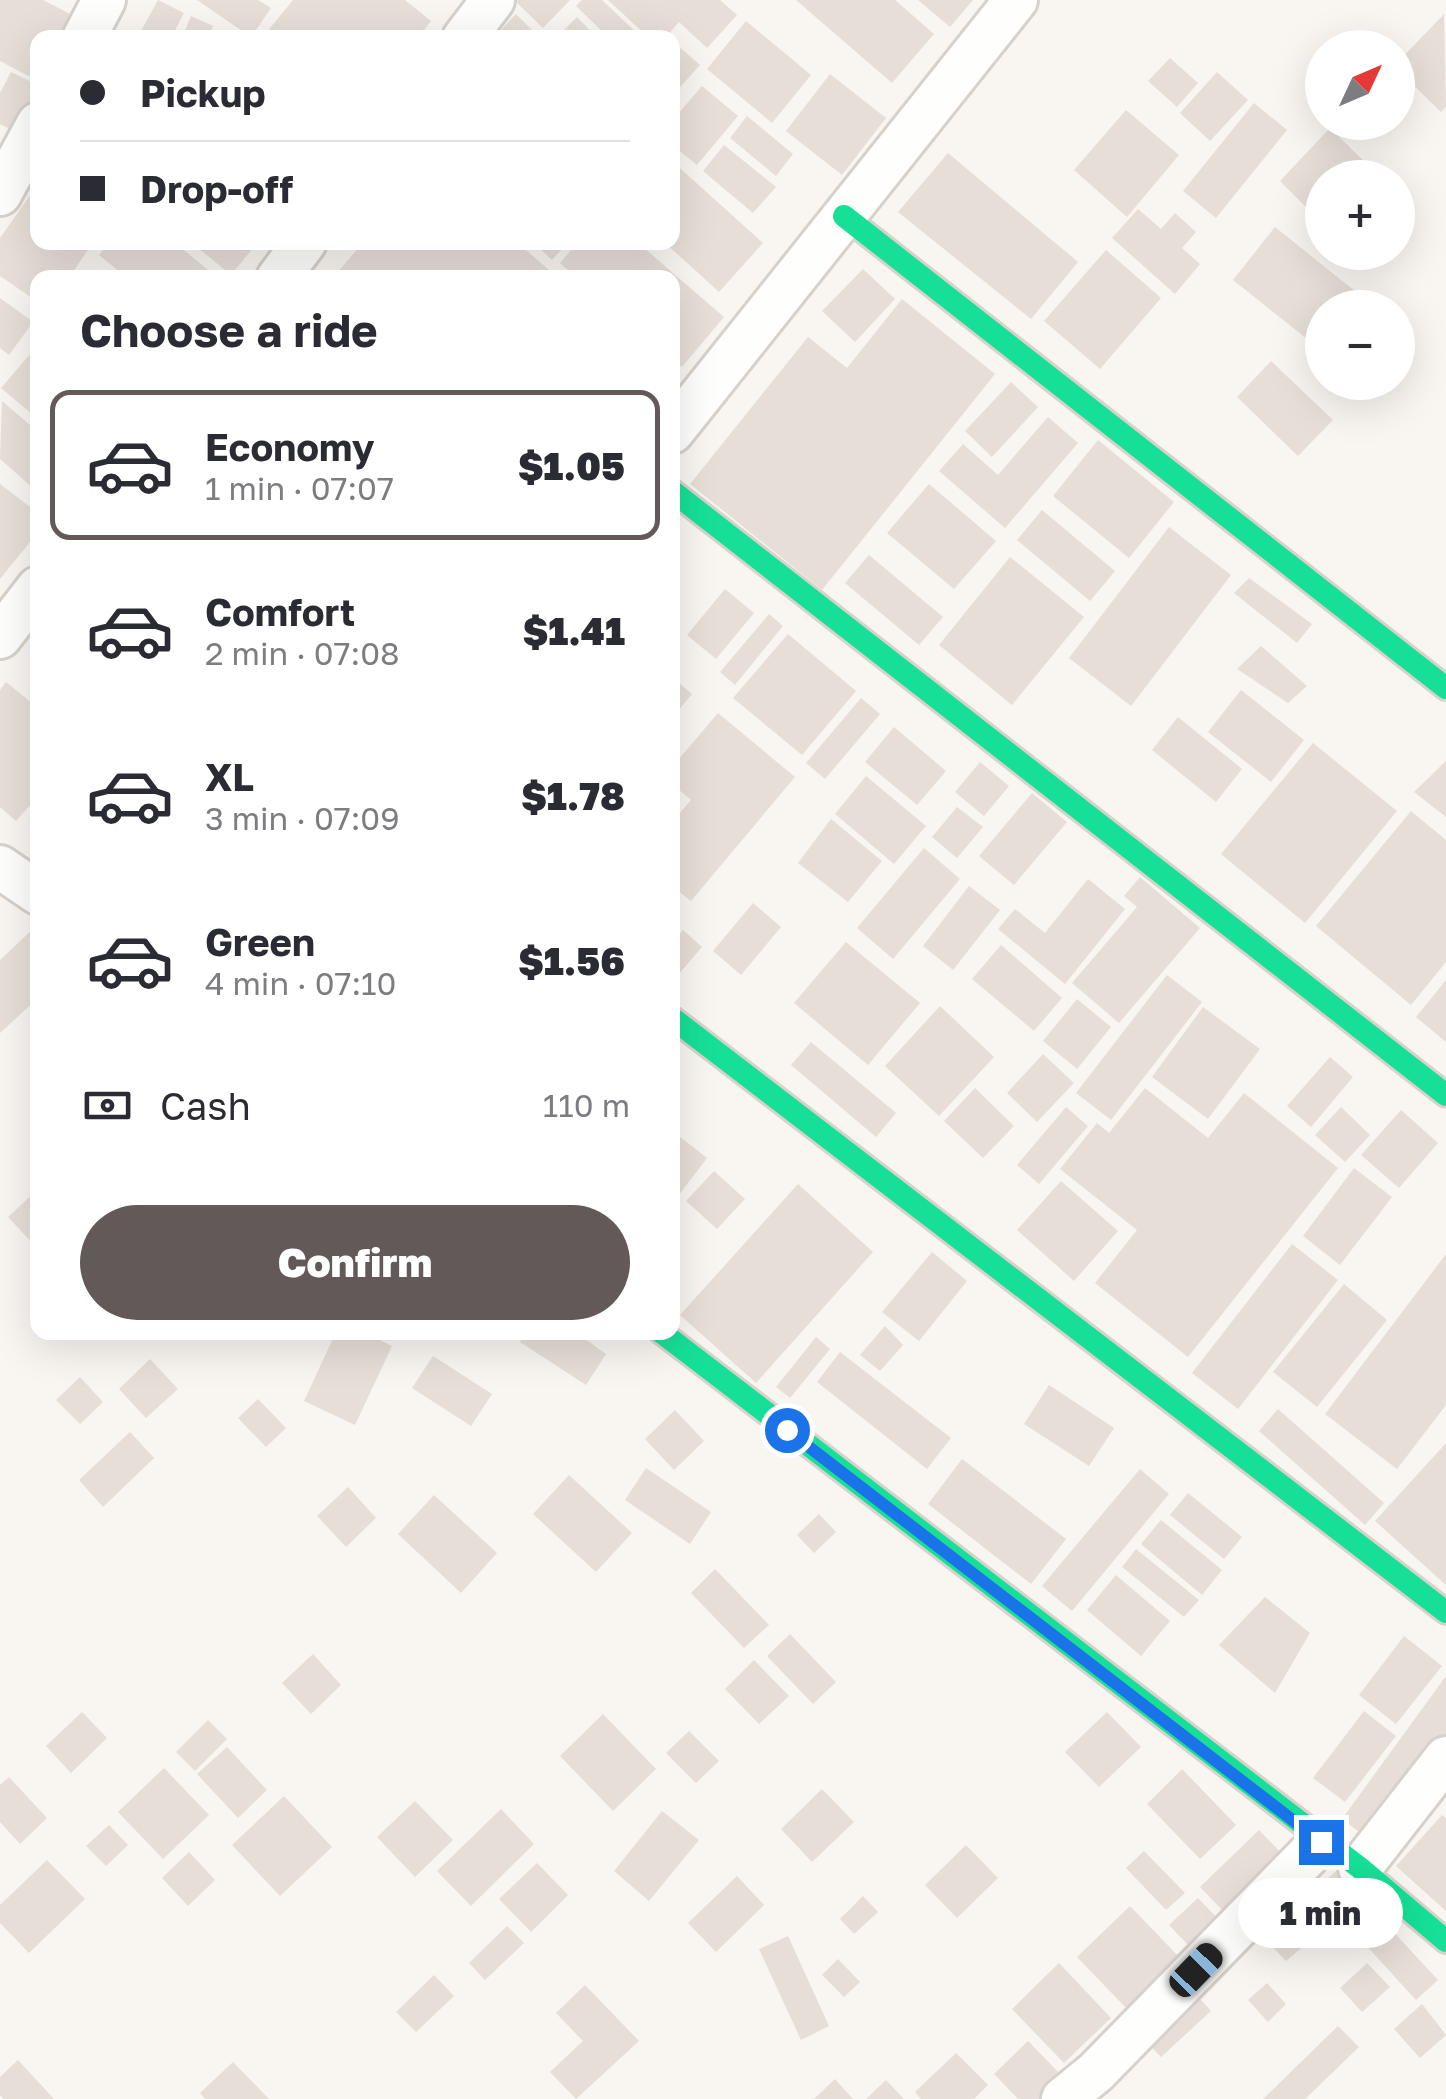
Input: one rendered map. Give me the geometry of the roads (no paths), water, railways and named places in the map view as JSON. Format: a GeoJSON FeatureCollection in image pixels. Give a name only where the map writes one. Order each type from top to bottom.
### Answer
{"type":"FeatureCollection","features":[{"type":"Feature","properties":{"kind":"street"},"geometry":{"type":"LineString","coordinates":[[88,30],[104,0]]}},
{"type":"Feature","properties":{"kind":"street"},"geometry":{"type":"LineString","coordinates":[[470,30],[493,0]]}},
{"type":"Feature","properties":{"kind":"street"},"geometry":{"type":"LineString","coordinates":[[680,422],[1016,0]]}},
{"type":"Feature","properties":{"kind":"street"},"geometry":{"type":"LineString","coordinates":[[0,194],[30,139]]}},
{"type":"Feature","properties":{"kind":"street"},"geometry":{"type":"LineString","coordinates":[[844,216],[1446,688]]}},
{"type":"Feature","properties":{"kind":"street"},"geometry":{"type":"LineString","coordinates":[[680,497],[1446,1095]]}},
{"type":"Feature","properties":{"kind":"street"},"geometry":{"type":"LineString","coordinates":[[0,636],[30,598]]}},
{"type":"Feature","properties":{"kind":"street"},"geometry":{"type":"LineString","coordinates":[[0,867],[30,888]]}},
{"type":"Feature","properties":{"kind":"street"},"geometry":{"type":"LineString","coordinates":[[680,1024],[1446,1612]]}},
{"type":"Feature","properties":{"kind":"street"},"geometry":{"type":"LineString","coordinates":[[671,1340],[1321,1842],[1360,1868],[1446,1941]]}},
{"type":"Feature","properties":{"kind":"street"},"geometry":{"type":"LineString","coordinates":[[1360,1868],[1446,1758]]}},
{"type":"Feature","properties":{"kind":"street"},"geometry":{"type":"LineString","coordinates":[[1063,2099],[1096,2072],[1321,1842]]}}]}
